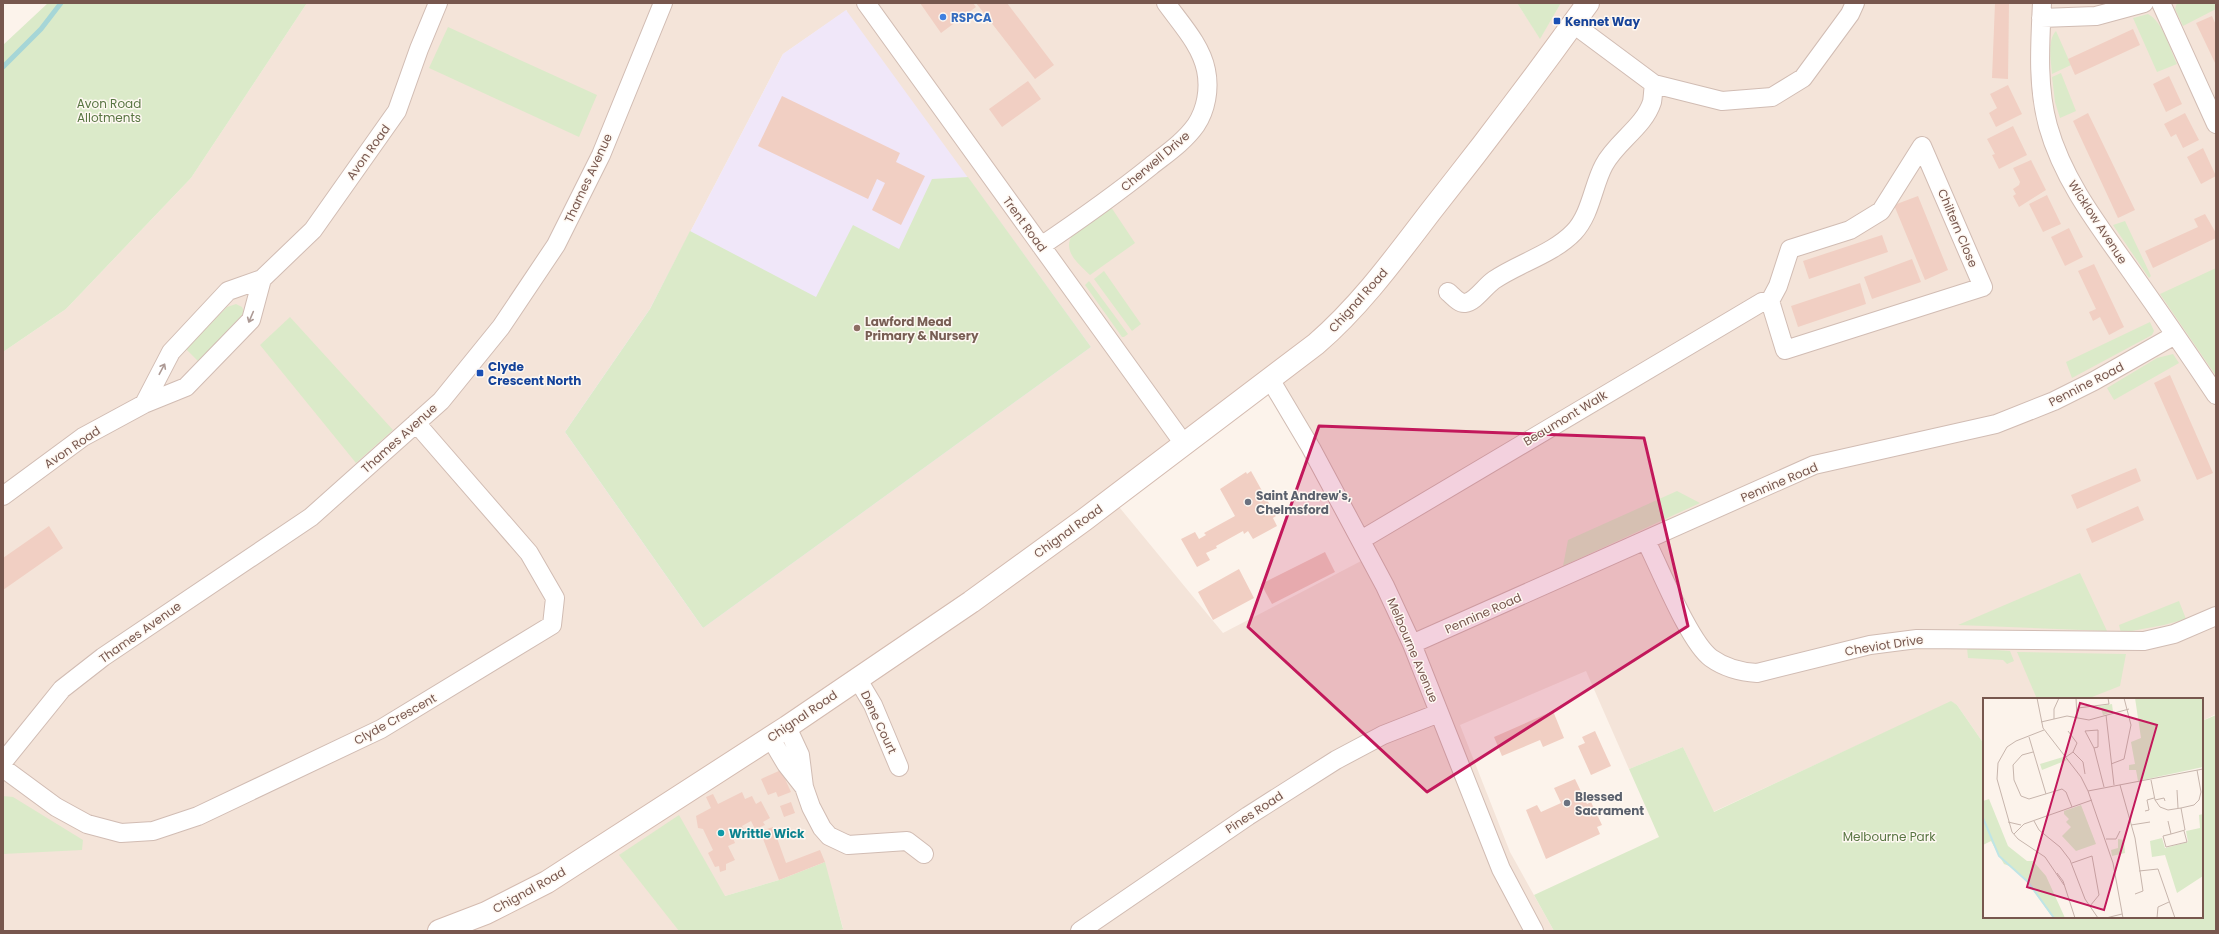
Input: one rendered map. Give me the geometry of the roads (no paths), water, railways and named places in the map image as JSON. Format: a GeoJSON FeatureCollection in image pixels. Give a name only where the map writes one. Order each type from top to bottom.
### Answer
{"type":"FeatureCollection","features":[{"type":"Feature","properties":{"kind":"street","name":"Avon Road"},"geometry":{"type":"LineString","coordinates":[[144,404],[171,352],[228,291],[262,279],[313,230],[397,111],[419,49],[438,3]]}},
{"type":"Feature","properties":{"kind":"street","name":"Thames Avenue"},"geometry":{"type":"LineString","coordinates":[[3,762],[62,689],[102,657],[311,517],[441,401],[501,327],[556,245],[601,155],[664,3]]}},
{"type":"Feature","properties":{"kind":"street","name":"Trent Road"},"geometry":{"type":"LineString","coordinates":[[866,3],[1184,444]]}},
{"type":"Feature","properties":{"kind":"street","name":"Cherwell Drive"},"geometry":{"type":"LineString","coordinates":[[1041,246],[1108,200],[1177,145],[1196,125],[1203,111],[1207,98],[1207,71],[1195,43],[1166,3]]}},
{"type":"Feature","properties":{"kind":"street","name":"Chignal Road"},"geometry":{"type":"LineString","coordinates":[[439,931],[486,913],[547,882],[778,732],[977,598],[1316,344],[1350,312],[1398,255],[1550,57],[1572,23],[1588,3]]}},
{"type":"Feature","properties":{"kind":"street"},"geometry":{"type":"LineString","coordinates":[[1572,23],[1654,84],[1722,101],[1772,97],[1803,78],[1850,14],[1855,3]]}},
{"type":"Feature","properties":{"kind":"street"},"geometry":{"type":"LineString","coordinates":[[2042,10],[2096,16],[2144,3]]}},
{"type":"Feature","properties":{"kind":"street"},"geometry":{"type":"LineString","coordinates":[[2161,3],[2216,124]]}},
{"type":"Feature","properties":{"kind":"street","name":"Wicklow Avenue"},"geometry":{"type":"LineString","coordinates":[[2042,10],[2040,71],[2043,100],[2048,127],[2061,160],[2074,188],[2099,227],[2216,394]]}},
{"type":"Feature","properties":{"kind":"street"},"geometry":{"type":"LineString","coordinates":[[1448,292],[1461,302],[1466,303],[1472,300],[1494,281],[1565,240],[1576,230],[1584,216],[1603,165],[1616,146],[1643,118],[1652,102],[1654,84]]}},
{"type":"Feature","properties":{"kind":"street","name":"Chiltern Close"},"geometry":{"type":"LineString","coordinates":[[1922,146],[1983,287],[1785,350],[1770,301],[1778,286],[1790,249],[1850,230],[1880,211],[1922,146]]}},
{"type":"Feature","properties":{"kind":"street","name":"Avon Road"},"geometry":{"type":"LineString","coordinates":[[3,496],[83,437],[144,404],[186,387],[251,320],[262,279]]}},
{"type":"Feature","properties":{"kind":"street","name":"Beaumont Walk"},"geometry":{"type":"LineString","coordinates":[[1361,540],[1762,302],[1770,301]]}},
{"type":"Feature","properties":{"kind":"street","name":"Pennine Road"},"geometry":{"type":"LineString","coordinates":[[1412,644],[1814,465],[1996,424],[2054,401],[2094,381],[2175,335]]}},
{"type":"Feature","properties":{"kind":"street","name":"Melbourne Avenue"},"geometry":{"type":"LineString","coordinates":[[1270,379],[1311,448],[1386,586],[1412,644],[1502,869],[1534,931]]}},
{"type":"Feature","properties":{"kind":"street","name":"Clyde Crescent"},"geometry":{"type":"LineString","coordinates":[[3,768],[56,807],[87,824],[121,833],[153,831],[198,816],[381,729],[552,625],[555,598],[529,553],[416,423]]}},
{"type":"Feature","properties":{"kind":"street","name":"Cheviot Drive"},"geometry":{"type":"LineString","coordinates":[[1646,541],[1693,638],[1710,657],[1741,672],[1757,673],[1870,645],[1917,639],[2144,641],[2174,634],[2216,616]]}},
{"type":"Feature","properties":{"kind":"street","name":"Dene Court"},"geometry":{"type":"LineString","coordinates":[[857,678],[873,705],[899,767]]}},
{"type":"Feature","properties":{"kind":"street","name":"Pines Road"},"geometry":{"type":"LineString","coordinates":[[1080,931],[1248,816],[1336,760],[1383,735],[1439,713]]}},
{"type":"Feature","properties":{"kind":"street"},"geometry":{"type":"LineString","coordinates":[[778,732],[786,764],[804,787],[811,808],[828,836],[838,842],[848,845],[907,841],[924,854]]}},
{"type":"Feature","properties":{"kind":"waterway"},"geometry":{"type":"LineString","coordinates":[[3,67],[41,29],[61,3]]}},
{"type":"Feature","properties":{"kind":"place","name":"RSPCA"},"geometry":{"type":"Point","coordinates":[943,17]}},
{"type":"Feature","properties":{"kind":"place","name":"Kennet Way"},"geometry":{"type":"Point","coordinates":[1557,21]}},
{"type":"Feature","properties":{"kind":"place","name":"Lawford Mead Primary & Nursery"},"geometry":{"type":"Point","coordinates":[857,328]}},
{"type":"Feature","properties":{"kind":"place","name":"Clyde Crescent North"},"geometry":{"type":"Point","coordinates":[480,373]}},
{"type":"Feature","properties":{"kind":"place","name":"Saint Andrew's, Chelmsford"},"geometry":{"type":"Point","coordinates":[1248,502]}},
{"type":"Feature","properties":{"kind":"place","name":"Blessed Sacrament"},"geometry":{"type":"Point","coordinates":[1567,803]}},
{"type":"Feature","properties":{"kind":"place","name":"Writtle Wick"},"geometry":{"type":"Point","coordinates":[721,833]}},
{"type":"Feature","properties":{"kind":"park label","name":"Avon Road Allotments"},"geometry":{"type":"Point","coordinates":[109,110]}},
{"type":"Feature","properties":{"kind":"park label","name":"Melbourne Park"},"geometry":{"type":"Point","coordinates":[1889,836]}}]}
